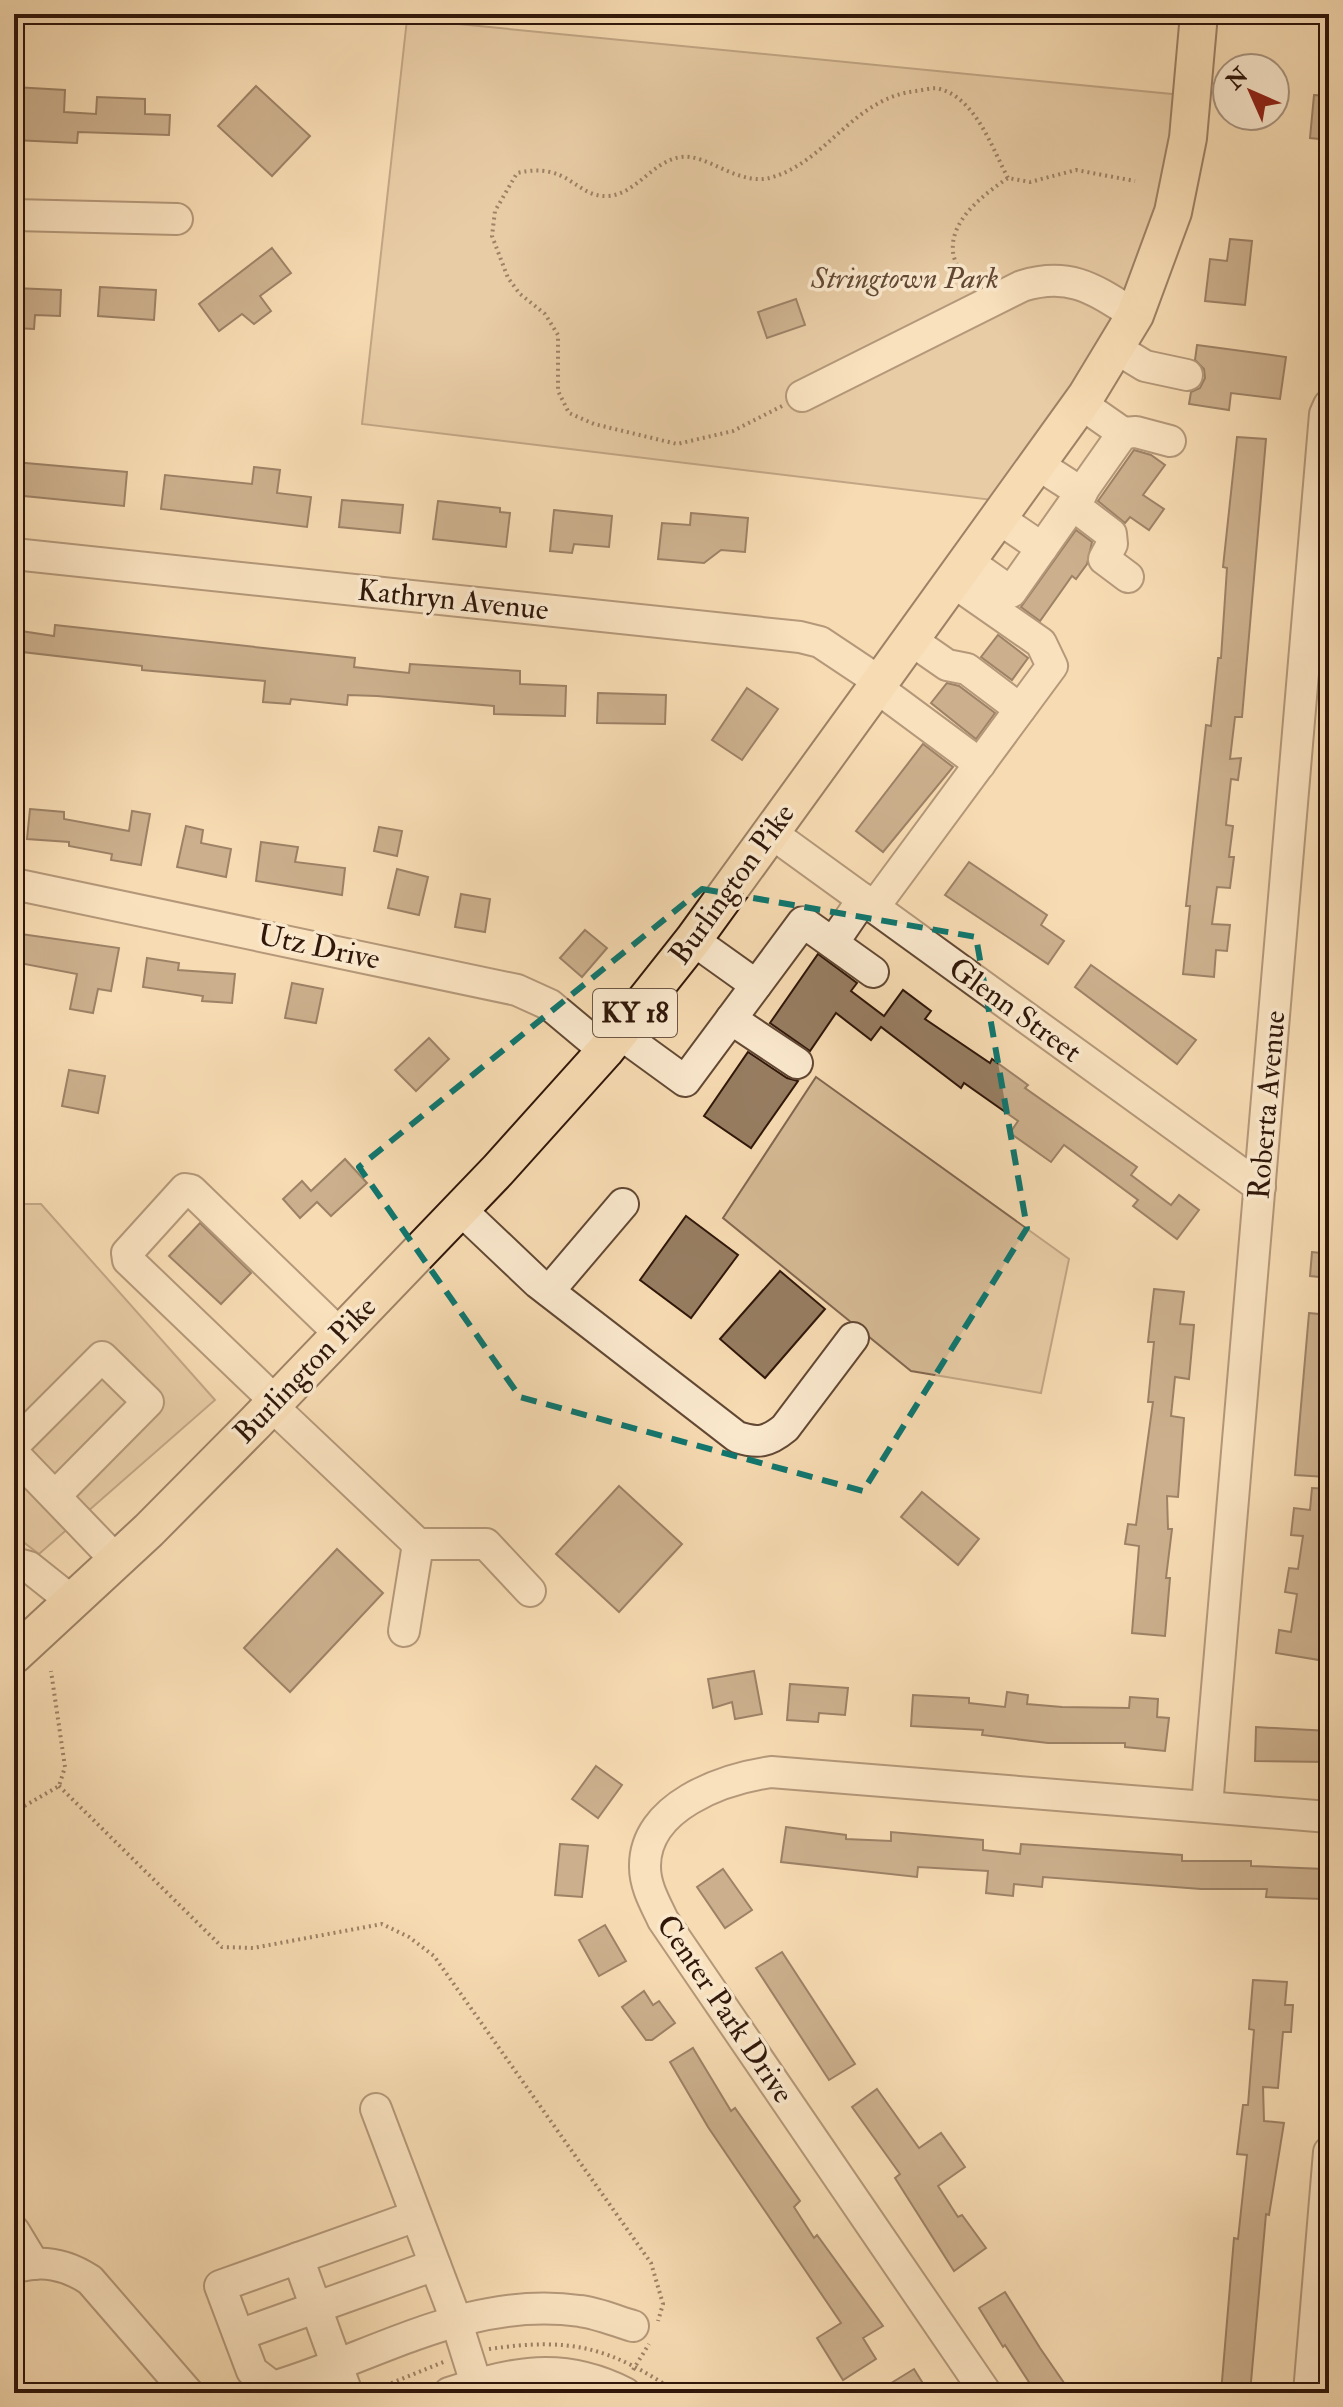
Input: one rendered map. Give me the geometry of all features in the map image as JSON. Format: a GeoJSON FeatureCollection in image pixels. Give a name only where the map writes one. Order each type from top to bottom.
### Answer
{"type":"FeatureCollection","features":[{"type":"Feature","properties":{"kind":"main road","name":"Burlington Pike"},"geometry":{"type":"LineString","coordinates":[[14,1655],[73,1602],[274,1404],[460,1209],[612,1042],[693,940],[911,640],[1117,349],[1150,283],[1173,212],[1188,138],[1199,14]]}},
{"type":"Feature","properties":{"kind":"street"},"geometry":{"type":"LineString","coordinates":[[14,215],[177,219]]}},
{"type":"Feature","properties":{"kind":"street"},"geometry":{"type":"LineString","coordinates":[[802,396],[1022,286],[1050,277],[1097,291],[1135,315]]}},
{"type":"Feature","properties":{"kind":"street"},"geometry":{"type":"LineString","coordinates":[[1117,349],[1145,366],[1187,375]]}},
{"type":"Feature","properties":{"kind":"street"},"geometry":{"type":"LineString","coordinates":[[1080,403],[1123,433],[1136,432],[1170,441]]}},
{"type":"Feature","properties":{"kind":"street","name":"Roberta Avenue"},"geometry":{"type":"LineString","coordinates":[[1207,1806],[1322,446],[1329,405]]}},
{"type":"Feature","properties":{"kind":"street"},"geometry":{"type":"LineString","coordinates":[[960,571],[1011,592],[1123,433]]}},
{"type":"Feature","properties":{"kind":"street"},"geometry":{"type":"LineString","coordinates":[[1037,464],[1078,499],[1111,534],[1112,544],[1104,559],[1128,577]]}},
{"type":"Feature","properties":{"kind":"street"},"geometry":{"type":"LineString","coordinates":[[998,518],[1042,548]]}},
{"type":"Feature","properties":{"kind":"street","name":"Kathryn Avenue"},"geometry":{"type":"LineString","coordinates":[[14,554],[800,637],[820,642],[980,764]]}},
{"type":"Feature","properties":{"kind":"street"},"geometry":{"type":"LineString","coordinates":[[833,943],[869,903],[980,764],[1052,666],[1049,654],[1041,643],[960,571]]}},
{"type":"Feature","properties":{"kind":"street"},"geometry":{"type":"LineString","coordinates":[[911,640],[947,665],[967,669],[1020,709]]}},
{"type":"Feature","properties":{"kind":"street","name":"Glenn Street"},"geometry":{"type":"LineString","coordinates":[[770,832],[1260,1187]]}},
{"type":"Feature","properties":{"kind":"street","name":"Utz Drive"},"geometry":{"type":"LineString","coordinates":[[14,884],[517,990],[550,1005],[685,1081],[731,1019]]}},
{"type":"Feature","properties":{"kind":"street"},"geometry":{"type":"LineString","coordinates":[[797,1063],[731,1019],[803,922],[873,972]]}},
{"type":"Feature","properties":{"kind":"street"},"geometry":{"type":"LineString","coordinates":[[693,940],[756,985]]}},
{"type":"Feature","properties":{"kind":"street"},"geometry":{"type":"LineString","coordinates":[[340,1334],[191,1190],[185,1189],[127,1253],[128,1260],[418,1544],[486,1544],[530,1591]]}},
{"type":"Feature","properties":{"kind":"street"},"geometry":{"type":"LineString","coordinates":[[549,1291],[623,1204]]}},
{"type":"Feature","properties":{"kind":"street"},"geometry":{"type":"LineString","coordinates":[[460,1209],[549,1291],[737,1437],[756,1444],[773,1438],[785,1428],[853,1338]]}},
{"type":"Feature","properties":{"kind":"street"},"geometry":{"type":"LineString","coordinates":[[14,1445],[102,1357],[148,1402],[55,1496]]}},
{"type":"Feature","properties":{"kind":"street"},"geometry":{"type":"LineString","coordinates":[[14,1454],[116,1560]]}},
{"type":"Feature","properties":{"kind":"street"},"geometry":{"type":"LineString","coordinates":[[404,1631],[418,1544]]}},
{"type":"Feature","properties":{"kind":"street"},"geometry":{"type":"LineString","coordinates":[[14,1563],[29,1567],[73,1602]]}},
{"type":"Feature","properties":{"kind":"street","name":"Center Park Drive"},"geometry":{"type":"LineString","coordinates":[[986,2393],[663,1920],[650,1893],[645,1869],[649,1848],[665,1821],[702,1793],[726,1782],[771,1772],[1329,1817]]}},
{"type":"Feature","properties":{"kind":"street"},"geometry":{"type":"LineString","coordinates":[[376,2109],[456,2320],[468,2390],[501,2375],[573,2374],[628,2383]]}},
{"type":"Feature","properties":{"kind":"street"},"geometry":{"type":"LineString","coordinates":[[1309,2393],[1329,2152]]}},
{"type":"Feature","properties":{"kind":"street"},"geometry":{"type":"LineString","coordinates":[[416,2216],[220,2286],[252,2371],[268,2385],[278,2385],[456,2320],[496,2310],[581,2311],[646,2331]]}},
{"type":"Feature","properties":{"kind":"street"},"geometry":{"type":"LineString","coordinates":[[14,2231],[24,2266],[64,2266],[90,2280],[188,2393]]}},
{"type":"Feature","properties":{"kind":"street"},"geometry":{"type":"LineString","coordinates":[[298,2258],[347,2393]]}},
{"type":"Feature","properties":{"kind":"street"},"geometry":{"type":"LineString","coordinates":[[239,2335],[435,2265]]}},
{"type":"Feature","properties":{"kind":"path"},"geometry":{"type":"LineString","coordinates":[[802,396],[733,431],[677,444],[594,424],[569,413],[558,391],[558,335],[545,314],[520,294],[508,278],[492,236],[495,211],[517,173],[538,168],[568,176],[590,192],[608,196],[629,188],[664,161],[685,156],[753,180],[773,178],[792,169],[878,100],[938,88],[957,97],[973,113],[1008,178]]}},
{"type":"Feature","properties":{"kind":"path"},"geometry":{"type":"LineString","coordinates":[[979,307],[952,254],[954,230],[985,193],[1008,178],[1030,182],[1076,170],[1135,181]]}},
{"type":"Feature","properties":{"kind":"path"},"geometry":{"type":"LineString","coordinates":[[14,1812],[59,1786],[65,1767],[51,1671]]}},
{"type":"Feature","properties":{"kind":"path"},"geometry":{"type":"LineString","coordinates":[[59,1786],[222,1947],[253,1948],[382,1924],[409,1937],[434,1956],[651,2263],[663,2304],[646,2331],[628,2383],[678,2393]]}},
{"type":"Feature","properties":{"kind":"path"},"geometry":{"type":"LineString","coordinates":[[14,2373],[26,2393]]}},
{"type":"Feature","properties":{"kind":"highlighted area"},"geometry":{"type":"Polygon","coordinates":[[[702,889],[976,937],[1027,1228],[863,1491],[520,1397],[359,1167],[702,889]]]}},
{"type":"Feature","properties":{"kind":"green space","name":"Stringtown Park"},"geometry":{"type":"Polygon","coordinates":[[[407,19],[1192,96],[1173,212],[1009,502],[362,424],[407,19]]]}},
{"type":"Feature","properties":{"kind":"green space"},"geometry":{"type":"Polygon","coordinates":[[[816,1077],[1069,1259],[1041,1393],[911,1371],[723,1218],[816,1077]]]}},
{"type":"Feature","properties":{"kind":"green space"},"geometry":{"type":"Polygon","coordinates":[[[14,1204],[41,1204],[215,1400],[39,1554],[14,1535],[14,1204]]]}},
{"type":"Feature","properties":{"kind":"building"},"geometry":{"type":"Polygon","coordinates":[[[256,86],[310,136],[272,176],[218,126],[256,86]]]}},
{"type":"Feature","properties":{"kind":"building"},"geometry":{"type":"Polygon","coordinates":[[[14,87],[65,90],[64,112],[96,114],[97,97],[145,99],[145,114],[170,115],[169,135],[78,132],[77,143],[14,140],[14,87]]]}},
{"type":"Feature","properties":{"kind":"building"},"geometry":{"type":"Polygon","coordinates":[[[1314,95],[1329,96],[1329,140],[1310,138],[1314,95]]]}},
{"type":"Feature","properties":{"kind":"building"},"geometry":{"type":"Polygon","coordinates":[[[1230,239],[1252,241],[1245,305],[1205,301],[1210,259],[1227,261],[1230,239]]]}},
{"type":"Feature","properties":{"kind":"building"},"geometry":{"type":"Polygon","coordinates":[[[272,248],[291,273],[260,296],[271,311],[254,324],[242,314],[219,331],[199,304],[272,248]]]}},
{"type":"Feature","properties":{"kind":"building"},"geometry":{"type":"Polygon","coordinates":[[[100,287],[156,290],[154,320],[98,316],[100,287]]]}},
{"type":"Feature","properties":{"kind":"building"},"geometry":{"type":"Polygon","coordinates":[[[14,288],[61,290],[60,316],[35,315],[34,329],[14,328],[14,288]]]}},
{"type":"Feature","properties":{"kind":"building"},"geometry":{"type":"Polygon","coordinates":[[[796,299],[805,325],[767,338],[758,312],[796,299]]]}},
{"type":"Feature","properties":{"kind":"building"},"geometry":{"type":"Polygon","coordinates":[[[1197,345],[1286,357],[1280,399],[1231,393],[1229,410],[1189,404],[1191,392],[1200,388],[1205,378],[1204,369],[1195,360],[1197,345]]]}},
{"type":"Feature","properties":{"kind":"building"},"geometry":{"type":"Polygon","coordinates":[[[1237,437],[1266,439],[1242,717],[1235,717],[1230,759],[1241,758],[1238,780],[1231,779],[1226,825],[1233,826],[1229,857],[1234,857],[1230,888],[1217,887],[1212,924],[1230,925],[1227,951],[1216,950],[1214,977],[1183,974],[1190,906],[1186,906],[1206,725],[1211,726],[1218,658],[1221,658],[1227,568],[1223,567],[1237,437]]]}},
{"type":"Feature","properties":{"kind":"building"},"geometry":{"type":"Polygon","coordinates":[[[1134,450],[1151,455],[1165,465],[1143,495],[1164,509],[1149,530],[1130,517],[1125,523],[1098,501],[1134,450]]]}},
{"type":"Feature","properties":{"kind":"building"},"geometry":{"type":"Polygon","coordinates":[[[14,462],[127,472],[124,506],[14,495],[14,462]]]}},
{"type":"Feature","properties":{"kind":"building"},"geometry":{"type":"Polygon","coordinates":[[[254,467],[280,470],[277,493],[311,497],[307,527],[161,509],[165,475],[252,484],[254,467]]]}},
{"type":"Feature","properties":{"kind":"building"},"geometry":{"type":"Polygon","coordinates":[[[342,500],[403,505],[400,533],[339,527],[342,500]]]}},
{"type":"Feature","properties":{"kind":"building"},"geometry":{"type":"Polygon","coordinates":[[[438,501],[500,508],[500,512],[510,513],[506,547],[433,539],[438,501]]]}},
{"type":"Feature","properties":{"kind":"building"},"geometry":{"type":"Polygon","coordinates":[[[554,510],[612,516],[609,547],[574,544],[572,553],[550,551],[554,510]]]}},
{"type":"Feature","properties":{"kind":"building"},"geometry":{"type":"Polygon","coordinates":[[[691,513],[748,518],[745,552],[721,550],[704,563],[658,559],[662,523],[690,525],[691,513]]]}},
{"type":"Feature","properties":{"kind":"building"},"geometry":{"type":"Polygon","coordinates":[[[1076,530],[1092,542],[1087,564],[1076,579],[1072,576],[1040,621],[1021,607],[1076,530]]]}},
{"type":"Feature","properties":{"kind":"building"},"geometry":{"type":"Polygon","coordinates":[[[55,625],[355,658],[354,667],[409,673],[410,664],[520,671],[520,684],[566,686],[565,716],[494,714],[494,706],[377,696],[348,695],[347,705],[291,699],[290,704],[263,702],[265,681],[142,670],[142,666],[14,651],[14,630],[54,636],[55,625]]]}},
{"type":"Feature","properties":{"kind":"building"},"geometry":{"type":"Polygon","coordinates":[[[998,635],[1028,658],[1012,680],[981,657],[998,635]]]}},
{"type":"Feature","properties":{"kind":"building"},"geometry":{"type":"Polygon","coordinates":[[[947,683],[959,686],[995,713],[976,739],[931,703],[947,683]]]}},
{"type":"Feature","properties":{"kind":"building"},"geometry":{"type":"Polygon","coordinates":[[[747,688],[778,709],[742,760],[712,740],[747,688]]]}},
{"type":"Feature","properties":{"kind":"building"},"geometry":{"type":"Polygon","coordinates":[[[598,693],[666,695],[665,724],[597,723],[598,693]]]}},
{"type":"Feature","properties":{"kind":"building"},"geometry":{"type":"Polygon","coordinates":[[[923,744],[953,767],[883,852],[856,831],[923,744]]]}},
{"type":"Feature","properties":{"kind":"building"},"geometry":{"type":"Polygon","coordinates":[[[30,809],[64,812],[64,819],[129,831],[132,811],[150,814],[141,865],[111,860],[112,854],[69,846],[69,842],[27,839],[30,809]]]}},
{"type":"Feature","properties":{"kind":"building"},"geometry":{"type":"Polygon","coordinates":[[[186,826],[203,830],[201,843],[231,849],[226,877],[177,867],[186,826]]]}},
{"type":"Feature","properties":{"kind":"building"},"geometry":{"type":"Polygon","coordinates":[[[379,827],[402,831],[397,856],[374,851],[379,827]]]}},
{"type":"Feature","properties":{"kind":"building"},"geometry":{"type":"Polygon","coordinates":[[[261,842],[298,847],[295,862],[345,868],[342,895],[256,881],[261,842]]]}},
{"type":"Feature","properties":{"kind":"building"},"geometry":{"type":"Polygon","coordinates":[[[969,862],[1047,915],[1041,925],[1064,941],[1048,964],[945,895],[969,862]]]}},
{"type":"Feature","properties":{"kind":"building"},"geometry":{"type":"Polygon","coordinates":[[[397,869],[428,877],[419,915],[388,908],[397,869]]]}},
{"type":"Feature","properties":{"kind":"building"},"geometry":{"type":"Polygon","coordinates":[[[461,894],[490,899],[485,932],[455,927],[461,894]]]}},
{"type":"Feature","properties":{"kind":"building"},"geometry":{"type":"Polygon","coordinates":[[[585,930],[607,948],[582,977],[560,958],[585,930]]]}},
{"type":"Feature","properties":{"kind":"building"},"geometry":{"type":"Polygon","coordinates":[[[14,933],[119,948],[111,991],[98,989],[93,1013],[70,1009],[77,974],[14,962],[14,933]]]}},
{"type":"Feature","properties":{"kind":"building"},"geometry":{"type":"Polygon","coordinates":[[[818,954],[857,983],[851,991],[884,1016],[903,990],[931,1011],[925,1019],[990,1063],[992,1059],[1028,1085],[1025,1088],[1137,1167],[1131,1175],[1171,1205],[1179,1195],[1199,1210],[1177,1239],[1133,1206],[1138,1200],[1064,1145],[1051,1162],[1010,1133],[1018,1121],[964,1083],[961,1088],[881,1027],[871,1040],[836,1013],[810,1051],[770,1023],[818,954]]]}},
{"type":"Feature","properties":{"kind":"building"},"geometry":{"type":"Polygon","coordinates":[[[147,958],[179,963],[178,970],[235,974],[232,1003],[202,1001],[203,996],[143,987],[147,958]]]}},
{"type":"Feature","properties":{"kind":"building"},"geometry":{"type":"Polygon","coordinates":[[[1091,965],[1196,1040],[1177,1064],[1075,987],[1091,965]]]}},
{"type":"Feature","properties":{"kind":"building"},"geometry":{"type":"Polygon","coordinates":[[[292,983],[323,989],[316,1023],[285,1018],[292,983]]]}},
{"type":"Feature","properties":{"kind":"building"},"geometry":{"type":"Polygon","coordinates":[[[429,1038],[449,1059],[416,1091],[395,1070],[429,1038]]]}},
{"type":"Feature","properties":{"kind":"building"},"geometry":{"type":"Polygon","coordinates":[[[748,1052],[787,1078],[798,1081],[751,1148],[704,1116],[748,1052]]]}},
{"type":"Feature","properties":{"kind":"building"},"geometry":{"type":"Polygon","coordinates":[[[69,1070],[105,1076],[98,1113],[62,1106],[69,1070]]]}},
{"type":"Feature","properties":{"kind":"building"},"geometry":{"type":"Polygon","coordinates":[[[345,1159],[367,1183],[331,1216],[317,1202],[300,1218],[283,1199],[302,1181],[311,1191],[345,1159]]]}},
{"type":"Feature","properties":{"kind":"building"},"geometry":{"type":"Polygon","coordinates":[[[686,1216],[738,1255],[691,1318],[640,1280],[686,1216]]]}},
{"type":"Feature","properties":{"kind":"building"},"geometry":{"type":"Polygon","coordinates":[[[200,1223],[251,1273],[221,1304],[169,1256],[200,1223]]]}},
{"type":"Feature","properties":{"kind":"building"},"geometry":{"type":"Polygon","coordinates":[[[1312,1252],[1329,1254],[1329,1278],[1310,1276],[1312,1252]]]}},
{"type":"Feature","properties":{"kind":"building"},"geometry":{"type":"Polygon","coordinates":[[[780,1271],[825,1309],[765,1378],[720,1339],[780,1271]]]}},
{"type":"Feature","properties":{"kind":"building"},"geometry":{"type":"Polygon","coordinates":[[[1154,1289],[1184,1292],[1180,1324],[1194,1325],[1189,1379],[1175,1377],[1171,1416],[1184,1418],[1178,1497],[1167,1496],[1168,1529],[1172,1529],[1166,1578],[1170,1578],[1165,1636],[1132,1633],[1139,1546],[1125,1544],[1128,1524],[1136,1525],[1153,1402],[1148,1402],[1154,1342],[1148,1342],[1154,1289]]]}},
{"type":"Feature","properties":{"kind":"building"},"geometry":{"type":"Polygon","coordinates":[[[1309,1313],[1329,1315],[1326,1477],[1295,1475],[1309,1313]]]}},
{"type":"Feature","properties":{"kind":"building"},"geometry":{"type":"Polygon","coordinates":[[[619,1486],[682,1544],[619,1612],[556,1554],[619,1486]]]}},
{"type":"Feature","properties":{"kind":"building"},"geometry":{"type":"Polygon","coordinates":[[[1312,1488],[1329,1489],[1329,1554],[1321,1605],[1327,1606],[1319,1660],[1276,1653],[1279,1630],[1291,1632],[1297,1594],[1285,1592],[1289,1568],[1298,1569],[1303,1536],[1291,1535],[1294,1508],[1310,1510],[1312,1488]]]}},
{"type":"Feature","properties":{"kind":"building"},"geometry":{"type":"Polygon","coordinates":[[[922,1492],[979,1539],[958,1565],[901,1517],[922,1492]]]}},
{"type":"Feature","properties":{"kind":"building"},"geometry":{"type":"Polygon","coordinates":[[[337,1549],[383,1593],[290,1692],[244,1648],[337,1549]]]}},
{"type":"Feature","properties":{"kind":"building"},"geometry":{"type":"Polygon","coordinates":[[[754,1671],[762,1714],[735,1719],[732,1702],[713,1708],[708,1679],[754,1671]]]}},
{"type":"Feature","properties":{"kind":"building"},"geometry":{"type":"Polygon","coordinates":[[[790,1684],[848,1688],[845,1715],[819,1713],[818,1722],[787,1720],[790,1684]]]}},
{"type":"Feature","properties":{"kind":"building"},"geometry":{"type":"Polygon","coordinates":[[[1007,1692],[1028,1695],[1027,1704],[1062,1707],[1129,1708],[1130,1697],[1158,1699],[1157,1717],[1169,1718],[1165,1751],[1125,1747],[1125,1743],[1048,1743],[982,1735],[983,1730],[911,1726],[913,1695],[969,1698],[969,1703],[1005,1707],[1007,1692]]]}},
{"type":"Feature","properties":{"kind":"building"},"geometry":{"type":"Polygon","coordinates":[[[1256,1727],[1329,1731],[1329,1762],[1255,1761],[1256,1727]]]}},
{"type":"Feature","properties":{"kind":"building"},"geometry":{"type":"Polygon","coordinates":[[[596,1766],[622,1785],[598,1818],[572,1799],[596,1766]]]}},
{"type":"Feature","properties":{"kind":"building"},"geometry":{"type":"Polygon","coordinates":[[[786,1827],[846,1835],[846,1839],[891,1841],[891,1832],[983,1840],[983,1850],[1020,1854],[1021,1844],[1182,1855],[1182,1861],[1251,1861],[1251,1866],[1324,1869],[1323,1899],[1266,1897],[1267,1889],[1201,1889],[1043,1877],[1042,1887],[1014,1884],[1013,1896],[986,1893],[988,1871],[918,1867],[917,1877],[781,1862],[786,1827]]]}},
{"type":"Feature","properties":{"kind":"building"},"geometry":{"type":"Polygon","coordinates":[[[560,1844],[588,1846],[582,1897],[555,1895],[560,1844]]]}},
{"type":"Feature","properties":{"kind":"building"},"geometry":{"type":"Polygon","coordinates":[[[723,1869],[752,1910],[725,1928],[697,1887],[723,1869]]]}},
{"type":"Feature","properties":{"kind":"building"},"geometry":{"type":"Polygon","coordinates":[[[605,1925],[626,1961],[599,1976],[579,1940],[605,1925]]]}},
{"type":"Feature","properties":{"kind":"building"},"geometry":{"type":"Polygon","coordinates":[[[782,1952],[855,2064],[829,2080],[756,1968],[782,1952]]]}},
{"type":"Feature","properties":{"kind":"building"},"geometry":{"type":"Polygon","coordinates":[[[1253,1980],[1287,1982],[1285,2005],[1293,2005],[1291,2032],[1283,2032],[1278,2088],[1263,2087],[1264,2121],[1284,2123],[1269,2215],[1266,2214],[1250,2393],[1221,2393],[1234,2238],[1238,2239],[1247,2155],[1237,2154],[1243,2105],[1248,2105],[1254,2030],[1249,2029],[1253,1980]]]}},
{"type":"Feature","properties":{"kind":"building"},"geometry":{"type":"Polygon","coordinates":[[[644,1991],[653,2005],[659,2001],[675,2023],[652,2040],[646,2040],[622,2007],[644,1991]]]}},
{"type":"Feature","properties":{"kind":"building"},"geometry":{"type":"Polygon","coordinates":[[[693,2048],[731,2111],[735,2108],[800,2201],[794,2207],[814,2238],[817,2235],[883,2326],[863,2338],[876,2359],[843,2380],[817,2338],[841,2323],[708,2127],[670,2062],[693,2048]]]}},
{"type":"Feature","properties":{"kind":"building"},"geometry":{"type":"Polygon","coordinates":[[[877,2089],[919,2148],[941,2133],[965,2167],[938,2186],[958,2217],[962,2215],[986,2248],[954,2271],[895,2178],[900,2174],[852,2107],[877,2089]]]}},
{"type":"Feature","properties":{"kind":"building"},"geometry":{"type":"Polygon","coordinates":[[[1005,2292],[1071,2393],[1036,2393],[1005,2345],[1003,2347],[979,2308],[1005,2292]]]}},
{"type":"Feature","properties":{"kind":"building"},"geometry":{"type":"Polygon","coordinates":[[[914,2369],[929,2393],[875,2393],[914,2369]]]}}]}
